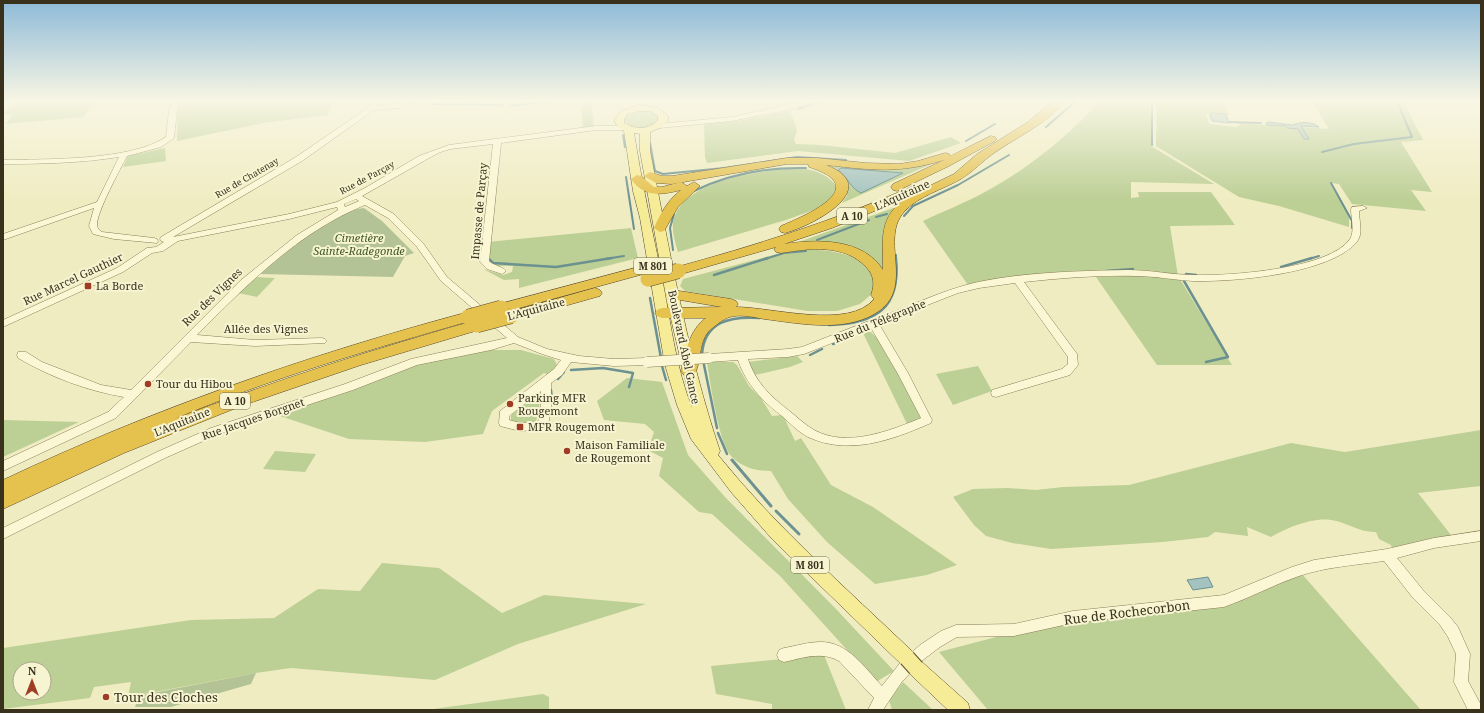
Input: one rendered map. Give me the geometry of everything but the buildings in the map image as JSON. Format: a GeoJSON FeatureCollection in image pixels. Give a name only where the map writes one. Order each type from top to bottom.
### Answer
{"type":"FeatureCollection","features":[{"type":"Feature","properties":{"kind":"highway"},"geometry":{"type":"LineString","coordinates":[[650,176],[660,180],[672,180],[778,162],[800,160],[879,166],[907,166],[940,158],[996,134]]}},
{"type":"Feature","properties":{"kind":"highway","name":"L'Aquitaine"},"geometry":{"type":"LineString","coordinates":[[3,488],[114,437],[229,391],[347,352],[472,321],[677,266],[844,209],[908,182],[957,158],[997,134]]}},
{"type":"Feature","properties":{"kind":"highway","name":"L'Aquitaine"},"geometry":{"type":"LineString","coordinates":[[677,266],[707,263],[804,233],[875,207],[937,180],[1016,134]]}},
{"type":"Feature","properties":{"kind":"highway"},"geometry":{"type":"LineString","coordinates":[[675,306],[832,320],[851,317],[874,308],[883,298],[888,287],[889,238],[894,216],[904,205],[959,175],[989,151]]}},
{"type":"Feature","properties":{"kind":"highway"},"geometry":{"type":"LineString","coordinates":[[637,179],[644,188],[653,191],[754,169],[796,163],[819,167],[830,172],[839,179],[843,191],[839,200],[832,206],[785,229]]}},
{"type":"Feature","properties":{"kind":"highway"},"geometry":{"type":"LineString","coordinates":[[660,228],[675,200],[685,191],[704,180]]}},
{"type":"Feature","properties":{"kind":"highway"},"geometry":{"type":"LineString","coordinates":[[662,313],[675,306],[720,303],[812,315],[841,314],[856,311],[869,305],[880,291],[881,281],[874,267],[864,259],[844,250],[823,246],[788,247],[741,258],[707,263]]}},
{"type":"Feature","properties":{"kind":"highway"},"geometry":{"type":"LineString","coordinates":[[689,371],[696,341],[702,328],[714,319],[732,312]]}},
{"type":"Feature","properties":{"kind":"highway","name":"L'Aquitaine"},"geometry":{"type":"LineString","coordinates":[[3,502],[110,452],[212,410],[472,321]]}},
{"type":"Feature","properties":{"kind":"main road","name":"Boulevard Abel Gance"},"geometry":{"type":"LineString","coordinates":[[626,134],[637,179],[672,365],[684,405],[698,439],[719,467],[778,534],[961,710]]}},
{"type":"Feature","properties":{"kind":"main road","name":"Boulevard Abel Gance"},"geometry":{"type":"LineString","coordinates":[[645,134],[644,140],[650,176],[689,371],[700,415],[719,467]]}},
{"type":"Feature","properties":{"kind":"main road","name":"Boulevard Abel Gance"},"geometry":{"type":"LineString","coordinates":[[936,686],[952,710]]}},
{"type":"Feature","properties":{"kind":"street"},"geometry":{"type":"LineString","coordinates":[[3,162],[75,159],[124,154],[152,148],[165,143],[170,138],[170,134]]}},
{"type":"Feature","properties":{"kind":"street","name":"Rue de Chatenay"},"geometry":{"type":"LineString","coordinates":[[166,241],[299,159],[332,134]]}},
{"type":"Feature","properties":{"kind":"street","name":"Rue de Parçay"},"geometry":{"type":"LineString","coordinates":[[166,241],[316,210],[341,207],[356,196],[439,150],[457,145],[548,134]]}},
{"type":"Feature","properties":{"kind":"street","name":"Impasse de Parçay"},"geometry":{"type":"LineString","coordinates":[[497,141],[484,262],[490,267],[502,271]]}},
{"type":"Feature","properties":{"kind":"street"},"geometry":{"type":"LineString","coordinates":[[124,154],[100,203],[93,222],[97,232],[112,236],[166,241]]}},
{"type":"Feature","properties":{"kind":"street","name":"Rue du Télégraphe"},"geometry":{"type":"LineString","coordinates":[[356,196],[364,202],[391,216],[420,245],[448,282],[515,339],[530,346],[569,357],[614,363],[788,353],[804,350],[962,289],[986,284],[1127,272],[1205,278],[1250,275],[1283,270],[1330,258],[1347,248],[1353,241],[1357,228],[1355,209],[1363,208]]}},
{"type":"Feature","properties":{"kind":"street","name":"Rue des Vignes"},"geometry":{"type":"LineString","coordinates":[[3,466],[112,415],[228,297],[274,256],[341,207],[364,202]]}},
{"type":"Feature","properties":{"kind":"street"},"geometry":{"type":"LineString","coordinates":[[3,237],[100,203]]}},
{"type":"Feature","properties":{"kind":"street"},"geometry":{"type":"LineString","coordinates":[[150,250],[147,248],[154,241]]}},
{"type":"Feature","properties":{"kind":"street","name":"Rue Marcel Gauthier"},"geometry":{"type":"LineString","coordinates":[[3,324],[120,270],[150,250],[161,249],[166,241]]}},
{"type":"Feature","properties":{"kind":"street"},"geometry":{"type":"LineString","coordinates":[[996,393],[1066,372],[1074,365],[1073,357],[1018,281]]}},
{"type":"Feature","properties":{"kind":"street"},"geometry":{"type":"LineString","coordinates":[[742,356],[748,374],[755,386],[775,406],[810,433],[838,441],[861,441],[900,431],[927,420],[903,373],[873,323]]}},
{"type":"Feature","properties":{"kind":"street","name":"Allée des Vignes"},"geometry":{"type":"LineString","coordinates":[[187,338],[255,344],[322,341]]}},
{"type":"Feature","properties":{"kind":"street","name":"Rue Jacques Borgnet"},"geometry":{"type":"LineString","coordinates":[[3,534],[162,454],[215,431],[349,387],[415,362],[492,346],[515,339]]}},
{"type":"Feature","properties":{"kind":"street"},"geometry":{"type":"LineString","coordinates":[[22,355],[38,365],[100,389],[133,394]]}},
{"type":"Feature","properties":{"kind":"street"},"geometry":{"type":"LineString","coordinates":[[546,382],[546,410],[543,426],[520,427],[504,423],[504,414],[558,372],[569,357]]}},
{"type":"Feature","properties":{"kind":"street","name":"Rue de Rochecorbon"},"geometry":{"type":"LineString","coordinates":[[874,710],[894,680],[931,645],[947,634],[956,631],[1007,631],[1073,617],[1224,601],[1296,571],[1314,566],[1389,555],[1434,543],[1481,536]]}},
{"type":"Feature","properties":{"kind":"street"},"geometry":{"type":"LineString","coordinates":[[1389,555],[1418,594],[1454,632],[1463,654],[1461,682],[1476,710]]}},
{"type":"Feature","properties":{"kind":"street"},"geometry":{"type":"LineString","coordinates":[[784,655],[822,648],[837,652],[844,656],[883,697]]}},
{"type":"Feature","properties":{"kind":"green space"},"geometry":{"type":"Polygon","coordinates":[[[177,134],[209,134],[177,141],[177,134]]]}},
{"type":"Feature","properties":{"kind":"green space"},"geometry":{"type":"Polygon","coordinates":[[[704,134],[796,134],[794,140],[796,144],[821,145],[895,153],[951,137],[961,143],[909,161],[798,151],[707,163],[705,157],[704,134]]]}},
{"type":"Feature","properties":{"kind":"green space"},"geometry":{"type":"Polygon","coordinates":[[[1066,134],[1151,134],[1151,146],[1214,184],[1131,182],[1131,198],[1139,197],[1138,192],[1211,192],[1235,225],[1170,226],[1178,276],[1148,271],[1128,271],[968,285],[923,221],[1001,183],[1032,163],[1066,134]]]}},
{"type":"Feature","properties":{"kind":"green space"},"geometry":{"type":"Polygon","coordinates":[[[1156,134],[1420,134],[1423,140],[1401,142],[1432,192],[1411,190],[1426,211],[1352,204],[1339,184],[1332,183],[1349,215],[1349,227],[1279,206],[1239,197],[1156,146],[1156,134]]]}},
{"type":"Feature","properties":{"kind":"green space"},"geometry":{"type":"Polygon","coordinates":[[[165,148],[166,161],[123,167],[128,156],[165,148]]]}},
{"type":"Feature","properties":{"kind":"green space"},"geometry":{"type":"Polygon","coordinates":[[[825,163],[866,168],[907,168],[934,163],[842,203],[847,196],[847,187],[822,165],[825,163]]]}},
{"type":"Feature","properties":{"kind":"green space"},"geometry":{"type":"Polygon","coordinates":[[[799,168],[815,171],[824,175],[836,185],[836,194],[819,208],[786,220],[678,252],[673,233],[673,222],[679,207],[691,196],[707,187],[726,180],[766,171],[799,168]]]}},
{"type":"Feature","properties":{"kind":"green space"},"geometry":{"type":"Polygon","coordinates":[[[896,207],[887,223],[884,273],[834,244],[818,241],[799,242],[896,207]]]}},
{"type":"Feature","properties":{"kind":"green space","name":"Cimetière Sainte-Radegonde"},"geometry":{"type":"Polygon","coordinates":[[[364,208],[382,221],[414,253],[405,256],[393,277],[258,274],[303,238],[341,215],[356,209],[364,208]]]}},
{"type":"Feature","properties":{"kind":"green space"},"geometry":{"type":"Polygon","coordinates":[[[631,228],[638,258],[519,288],[519,279],[504,280],[483,269],[503,275],[512,272],[513,266],[494,266],[486,261],[488,242],[631,228]]]}},
{"type":"Feature","properties":{"kind":"green space"},"geometry":{"type":"Polygon","coordinates":[[[805,249],[838,253],[860,261],[867,266],[875,280],[873,293],[860,304],[837,311],[807,311],[685,291],[680,286],[683,279],[777,254],[805,249]]]}},
{"type":"Feature","properties":{"kind":"green space"},"geometry":{"type":"Polygon","coordinates":[[[1146,275],[1180,279],[1232,365],[1157,365],[1096,277],[1146,275]]]}},
{"type":"Feature","properties":{"kind":"green space"},"geometry":{"type":"Polygon","coordinates":[[[254,277],[275,278],[257,297],[238,293],[254,277]]]}},
{"type":"Feature","properties":{"kind":"green space"},"geometry":{"type":"Polygon","coordinates":[[[868,331],[875,335],[890,356],[922,418],[908,426],[863,333],[868,331]]]}},
{"type":"Feature","properties":{"kind":"green space"},"geometry":{"type":"Polygon","coordinates":[[[488,350],[521,350],[554,359],[557,365],[549,375],[544,373],[492,411],[483,434],[425,442],[349,439],[274,414],[415,365],[488,350]]]}},
{"type":"Feature","properties":{"kind":"green space"},"geometry":{"type":"Polygon","coordinates":[[[797,356],[803,362],[790,367],[755,375],[748,362],[797,356]]]}},
{"type":"Feature","properties":{"kind":"green space"},"geometry":{"type":"Polygon","coordinates":[[[707,362],[733,362],[737,365],[749,386],[761,398],[772,416],[783,415],[795,441],[801,438],[831,485],[873,507],[957,565],[927,575],[875,584],[827,542],[788,499],[771,471],[750,468],[741,464],[736,461],[727,451],[719,427],[707,362]]]}},
{"type":"Feature","properties":{"kind":"green space"},"geometry":{"type":"Polygon","coordinates":[[[978,366],[992,391],[953,405],[936,374],[978,366]]]}},
{"type":"Feature","properties":{"kind":"green space"},"geometry":{"type":"Polygon","coordinates":[[[627,378],[662,382],[688,455],[725,497],[836,609],[894,671],[876,682],[781,577],[712,514],[699,512],[659,476],[663,458],[648,450],[654,432],[645,424],[604,420],[597,401],[627,378]]]}},
{"type":"Feature","properties":{"kind":"green space"},"geometry":{"type":"Polygon","coordinates":[[[540,390],[539,411],[536,421],[528,425],[511,422],[511,413],[540,390]]]}},
{"type":"Feature","properties":{"kind":"green space"},"geometry":{"type":"Polygon","coordinates":[[[3,420],[79,422],[3,457],[3,420]]]}},
{"type":"Feature","properties":{"kind":"green space"},"geometry":{"type":"Polygon","coordinates":[[[1481,430],[1481,486],[1418,493],[1455,540],[1394,554],[1391,545],[1379,539],[1376,532],[1364,531],[1331,520],[1316,520],[1300,524],[1271,537],[1247,527],[1248,536],[1215,532],[1208,537],[1163,542],[1051,549],[1012,543],[986,536],[974,525],[953,497],[973,489],[1007,488],[1036,490],[1063,487],[1129,485],[1291,443],[1345,452],[1481,430]]]}},
{"type":"Feature","properties":{"kind":"green space"},"geometry":{"type":"Polygon","coordinates":[[[275,451],[316,454],[305,472],[263,469],[275,451]]]}},
{"type":"Feature","properties":{"kind":"green space"},"geometry":{"type":"Polygon","coordinates":[[[382,563],[439,568],[502,613],[544,595],[646,604],[518,644],[435,680],[291,668],[256,673],[128,697],[131,682],[94,687],[90,698],[3,709],[3,648],[191,620],[274,618],[318,589],[360,591],[382,563]]]}},
{"type":"Feature","properties":{"kind":"green space"},"geometry":{"type":"Polygon","coordinates":[[[1302,574],[1421,710],[988,710],[939,652],[1057,621],[1243,600],[1302,574]]]}},
{"type":"Feature","properties":{"kind":"green space"},"geometry":{"type":"Polygon","coordinates":[[[824,655],[846,710],[772,710],[772,704],[716,694],[711,666],[824,655]]]}},
{"type":"Feature","properties":{"kind":"green space"},"geometry":{"type":"Polygon","coordinates":[[[256,673],[251,684],[171,707],[135,707],[135,701],[142,695],[256,673]]]}},
{"type":"Feature","properties":{"kind":"green space"},"geometry":{"type":"Polygon","coordinates":[[[903,682],[933,710],[892,710],[889,700],[903,682]]]}},
{"type":"Feature","properties":{"kind":"green space"},"geometry":{"type":"Polygon","coordinates":[[[543,694],[549,697],[549,710],[426,710],[543,694]]]}},
{"type":"Feature","properties":{"kind":"water"},"geometry":{"type":"Polygon","coordinates":[[[1301,134],[1306,134],[1309,139],[1304,139],[1301,134]]]}},
{"type":"Feature","properties":{"kind":"water"},"geometry":{"type":"Polygon","coordinates":[[[841,168],[903,173],[861,193],[854,189],[838,170],[841,168]]]}},
{"type":"Feature","properties":{"kind":"water"},"geometry":{"type":"Polygon","coordinates":[[[1208,577],[1213,587],[1193,590],[1187,580],[1208,577]]]}},
{"type":"Feature","properties":{"kind":"waterway"},"geometry":{"type":"LineString","coordinates":[[966,141],[977,134]]}},
{"type":"Feature","properties":{"kind":"waterway"},"geometry":{"type":"LineString","coordinates":[[1152,134],[1152,145]]}},
{"type":"Feature","properties":{"kind":"waterway"},"geometry":{"type":"LineString","coordinates":[[1322,152],[1354,144],[1412,137],[1411,134]]}},
{"type":"Feature","properties":{"kind":"waterway"},"geometry":{"type":"LineString","coordinates":[[623,135],[625,147]]}},
{"type":"Feature","properties":{"kind":"waterway"},"geometry":{"type":"LineString","coordinates":[[650,143],[655,171],[663,174],[724,168],[797,157],[846,160]]}},
{"type":"Feature","properties":{"kind":"waterway"},"geometry":{"type":"LineString","coordinates":[[904,216],[913,206],[958,185],[1009,155]]}},
{"type":"Feature","properties":{"kind":"waterway"},"geometry":{"type":"LineString","coordinates":[[694,191],[721,180],[763,170],[806,168]]}},
{"type":"Feature","properties":{"kind":"waterway"},"geometry":{"type":"LineString","coordinates":[[626,177],[634,229]]}},
{"type":"Feature","properties":{"kind":"waterway"},"geometry":{"type":"LineString","coordinates":[[1331,183],[1352,221],[1352,228]]}},
{"type":"Feature","properties":{"kind":"waterway"},"geometry":{"type":"LineString","coordinates":[[673,250],[670,228],[674,214]]}},
{"type":"Feature","properties":{"kind":"waterway"},"geometry":{"type":"LineString","coordinates":[[876,217],[887,214]]}},
{"type":"Feature","properties":{"kind":"waterway"},"geometry":{"type":"LineString","coordinates":[[817,240],[869,220]]}},
{"type":"Feature","properties":{"kind":"waterway"},"geometry":{"type":"LineString","coordinates":[[765,259],[784,253],[806,251]]}},
{"type":"Feature","properties":{"kind":"waterway"},"geometry":{"type":"LineString","coordinates":[[829,325],[860,321],[872,317],[882,310],[889,301],[894,289],[896,255]]}},
{"type":"Feature","properties":{"kind":"waterway"},"geometry":{"type":"LineString","coordinates":[[605,259],[624,256]]}},
{"type":"Feature","properties":{"kind":"waterway"},"geometry":{"type":"LineString","coordinates":[[1309,259],[1319,256]]}},
{"type":"Feature","properties":{"kind":"waterway"},"geometry":{"type":"LineString","coordinates":[[488,258],[493,263],[556,267],[612,258]]}},
{"type":"Feature","properties":{"kind":"waterway"},"geometry":{"type":"LineString","coordinates":[[714,275],[768,258]]}},
{"type":"Feature","properties":{"kind":"waterway"},"geometry":{"type":"LineString","coordinates":[[1281,267],[1312,258]]}},
{"type":"Feature","properties":{"kind":"waterway"},"geometry":{"type":"LineString","coordinates":[[1106,271],[1133,269]]}},
{"type":"Feature","properties":{"kind":"waterway"},"geometry":{"type":"LineString","coordinates":[[1186,274],[1196,275]]}},
{"type":"Feature","properties":{"kind":"waterway"},"geometry":{"type":"LineString","coordinates":[[1184,281],[1228,357],[1206,362]]}},
{"type":"Feature","properties":{"kind":"waterway"},"geometry":{"type":"LineString","coordinates":[[650,298],[661,358]]}},
{"type":"Feature","properties":{"kind":"waterway"},"geometry":{"type":"LineString","coordinates":[[702,355],[704,344],[708,335],[721,323],[739,318],[760,318]]}},
{"type":"Feature","properties":{"kind":"waterway"},"geometry":{"type":"LineString","coordinates":[[833,344],[840,341]]}},
{"type":"Feature","properties":{"kind":"waterway"},"geometry":{"type":"LineString","coordinates":[[810,355],[822,349]]}},
{"type":"Feature","properties":{"kind":"waterway"},"geometry":{"type":"LineString","coordinates":[[703,360],[717,428]]}},
{"type":"Feature","properties":{"kind":"waterway"},"geometry":{"type":"LineString","coordinates":[[662,366],[666,380]]}},
{"type":"Feature","properties":{"kind":"waterway"},"geometry":{"type":"LineString","coordinates":[[571,370],[603,368],[633,373],[629,387]]}},
{"type":"Feature","properties":{"kind":"waterway"},"geometry":{"type":"LineString","coordinates":[[558,379],[564,372]]}},
{"type":"Feature","properties":{"kind":"waterway"},"geometry":{"type":"LineString","coordinates":[[551,390],[552,400]]}},
{"type":"Feature","properties":{"kind":"waterway"},"geometry":{"type":"LineString","coordinates":[[718,433],[727,454]]}},
{"type":"Feature","properties":{"kind":"waterway"},"geometry":{"type":"LineString","coordinates":[[732,460],[771,506]]}},
{"type":"Feature","properties":{"kind":"waterway"},"geometry":{"type":"LineString","coordinates":[[776,511],[799,534]]}},
{"type":"Feature","properties":{"kind":"place","name":"La Borde"},"geometry":{"type":"Point","coordinates":[88,286]}},
{"type":"Feature","properties":{"kind":"place","name":"Tour du Hibou"},"geometry":{"type":"Point","coordinates":[148,384]}},
{"type":"Feature","properties":{"kind":"place","name":"Parking MFR Rougemont"},"geometry":{"type":"Point","coordinates":[510,404]}},
{"type":"Feature","properties":{"kind":"place","name":"MFR Rougemont"},"geometry":{"type":"Point","coordinates":[520,427]}},
{"type":"Feature","properties":{"kind":"place","name":"Maison Familiale de Rougemont"},"geometry":{"type":"Point","coordinates":[567,451]}},
{"type":"Feature","properties":{"kind":"place","name":"Tour des Cloches"},"geometry":{"type":"Point","coordinates":[106,697]}}]}
